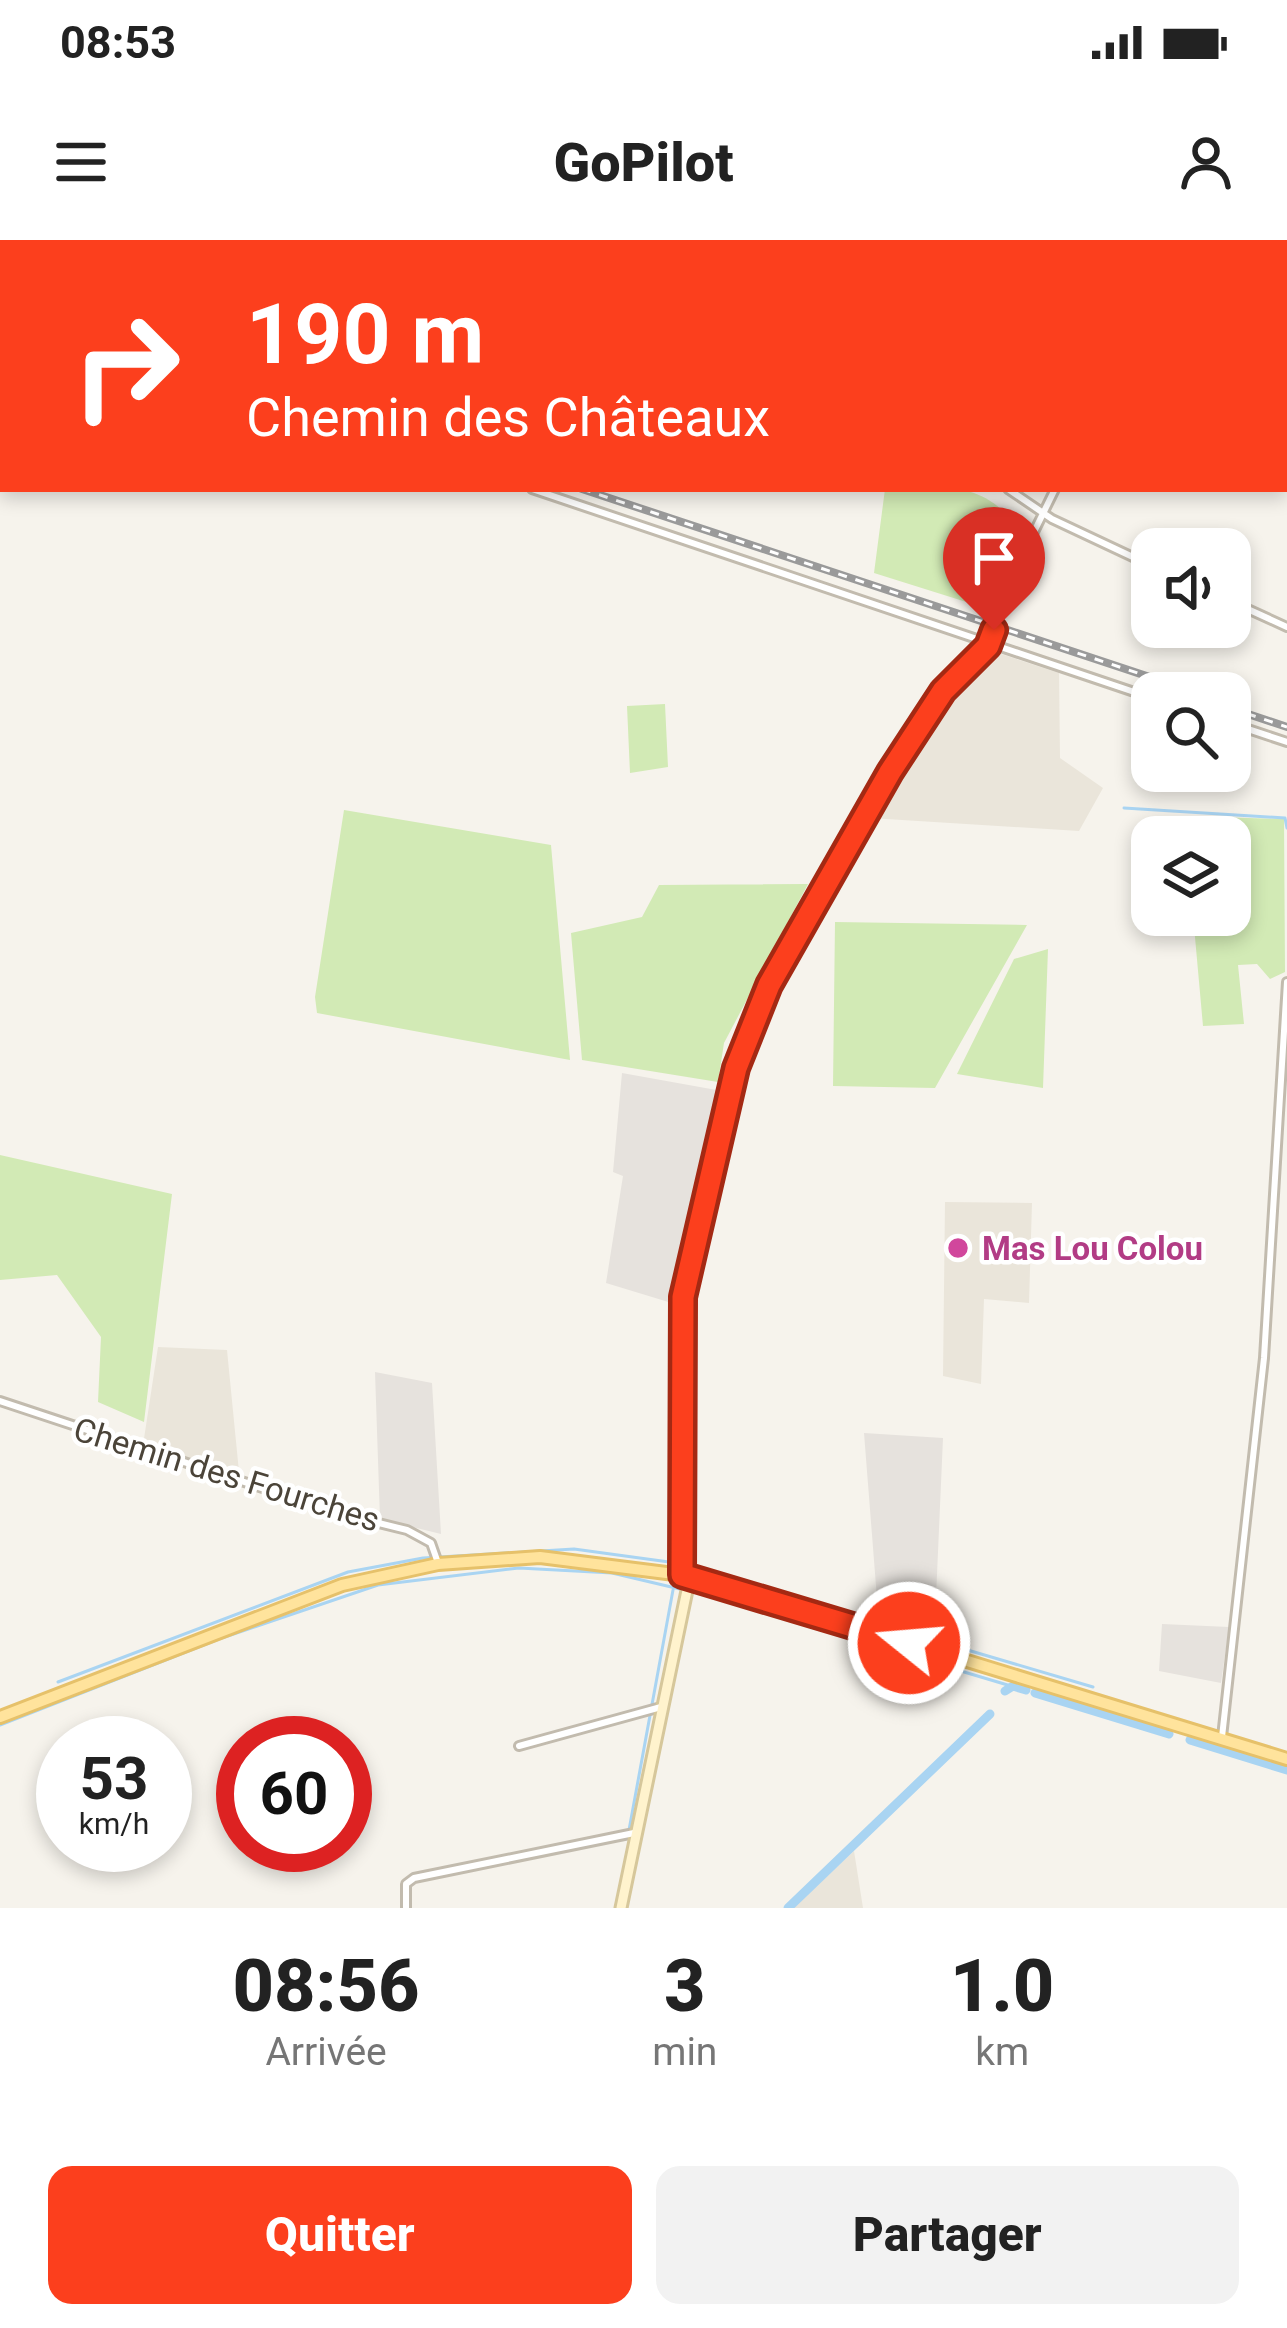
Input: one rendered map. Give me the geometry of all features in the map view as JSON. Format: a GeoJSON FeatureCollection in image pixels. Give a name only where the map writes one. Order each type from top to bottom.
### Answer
{"type":"FeatureCollection","features":[{"type":"Feature","properties":{"kind":"main road"},"geometry":{"type":"LineString","coordinates":[[0,1717],[323,1592],[438,1564],[554,1558],[686,1576],[1287,1759]]}},
{"type":"Feature","properties":{"kind":"street"},"geometry":{"type":"LineString","coordinates":[[541,492],[1131,691]]}},
{"type":"Feature","properties":{"kind":"street"},"geometry":{"type":"LineString","coordinates":[[1013,492],[1131,556]]}},
{"type":"Feature","properties":{"kind":"street"},"geometry":{"type":"LineString","coordinates":[[621,1908],[686,1576],[683,1297],[736,1068],[769,985],[890,772],[943,691],[988,646],[1008,585],[1053,492]]}},
{"type":"Feature","properties":{"kind":"street"},"geometry":{"type":"LineString","coordinates":[[1251,611],[1287,627]]}},
{"type":"Feature","properties":{"kind":"street"},"geometry":{"type":"LineString","coordinates":[[1251,730],[1287,742]]}},
{"type":"Feature","properties":{"kind":"street"},"geometry":{"type":"LineString","coordinates":[[1222,1739],[1264,1358],[1287,982]]}},
{"type":"Feature","properties":{"kind":"street","name":"Chemin des Fourches"},"geometry":{"type":"LineString","coordinates":[[0,1401],[338,1513],[407,1530],[431,1543],[438,1564]]}},
{"type":"Feature","properties":{"kind":"street"},"geometry":{"type":"LineString","coordinates":[[519,1746],[661,1706]]}},
{"type":"Feature","properties":{"kind":"street"},"geometry":{"type":"LineString","coordinates":[[406,1908],[404,1892],[414,1878],[634,1833]]}},
{"type":"Feature","properties":{"kind":"shaded area"},"geometry":{"type":"Polygon","coordinates":[[[992,651],[1059,673],[1060,758],[1103,788],[1079,831],[870,818],[936,706],[992,651]]]}},
{"type":"Feature","properties":{"kind":"shaded area"},"geometry":{"type":"Polygon","coordinates":[[[622,1073],[722,1091],[675,1304],[606,1283],[623,1176],[613,1172],[622,1073]]]}},
{"type":"Feature","properties":{"kind":"shaded area"},"geometry":{"type":"Polygon","coordinates":[[[945,1202],[1032,1203],[1029,1303],[984,1299],[981,1384],[943,1376],[945,1202]]]}},
{"type":"Feature","properties":{"kind":"shaded area"},"geometry":{"type":"Polygon","coordinates":[[[158,1347],[227,1350],[239,1472],[143,1445],[158,1347]]]}},
{"type":"Feature","properties":{"kind":"shaded area"},"geometry":{"type":"Polygon","coordinates":[[[375,1372],[432,1383],[441,1534],[380,1519],[375,1372]]]}},
{"type":"Feature","properties":{"kind":"shaded area"},"geometry":{"type":"Polygon","coordinates":[[[864,1433],[943,1438],[934,1643],[879,1624],[864,1433]]]}},
{"type":"Feature","properties":{"kind":"shaded area"},"geometry":{"type":"Polygon","coordinates":[[[1162,1624],[1229,1627],[1221,1683],[1159,1671],[1162,1624]]]}},
{"type":"Feature","properties":{"kind":"shaded area"},"geometry":{"type":"Polygon","coordinates":[[[854,1851],[863,1908],[793,1908],[854,1851]]]}},
{"type":"Feature","properties":{"kind":"green space"},"geometry":{"type":"Polygon","coordinates":[[[885,492],[976,494],[1006,514],[1019,531],[979,606],[874,573],[885,492]]]}},
{"type":"Feature","properties":{"kind":"green space"},"geometry":{"type":"Polygon","coordinates":[[[665,704],[668,767],[630,773],[627,706],[665,704]]]}},
{"type":"Feature","properties":{"kind":"green space"},"geometry":{"type":"Polygon","coordinates":[[[344,810],[551,845],[570,1060],[317,1013],[315,997],[344,810]]]}},
{"type":"Feature","properties":{"kind":"green space"},"geometry":{"type":"Polygon","coordinates":[[[1251,818],[1284,819],[1285,972],[1270,979],[1257,964],[1238,965],[1244,1024],[1203,1026],[1195,936],[1251,936],[1251,818]]]}},
{"type":"Feature","properties":{"kind":"green space"},"geometry":{"type":"Polygon","coordinates":[[[808,884],[724,1043],[718,1082],[582,1060],[571,933],[642,917],[659,885],[808,884]]]}},
{"type":"Feature","properties":{"kind":"green space"},"geometry":{"type":"Polygon","coordinates":[[[835,922],[1027,925],[935,1088],[833,1086],[835,922]]]}},
{"type":"Feature","properties":{"kind":"green space"},"geometry":{"type":"Polygon","coordinates":[[[1048,949],[1043,1088],[957,1074],[1014,959],[1048,949]]]}},
{"type":"Feature","properties":{"kind":"green space"},"geometry":{"type":"Polygon","coordinates":[[[0,1155],[172,1194],[144,1422],[98,1402],[101,1337],[57,1275],[0,1280],[0,1155]]]}},
{"type":"Feature","properties":{"kind":"waterway"},"geometry":{"type":"LineString","coordinates":[[1124,808],[1285,818],[1287,828]]}},
{"type":"Feature","properties":{"kind":"waterway"},"geometry":{"type":"LineString","coordinates":[[58,1682],[348,1572],[423,1558],[574,1549],[669,1562],[1093,1687]]}},
{"type":"Feature","properties":{"kind":"waterway"},"geometry":{"type":"LineString","coordinates":[[0,1725],[219,1639],[378,1585],[519,1568],[612,1573],[684,1590]]}},
{"type":"Feature","properties":{"kind":"waterway"},"geometry":{"type":"LineString","coordinates":[[629,1830],[673,1590]]}},
{"type":"Feature","properties":{"kind":"waterway"},"geometry":{"type":"LineString","coordinates":[[693,1591],[1011,1686]]}},
{"type":"Feature","properties":{"kind":"waterway"},"geometry":{"type":"LineString","coordinates":[[1005,1691],[1013,1686],[1026,1690]]}},
{"type":"Feature","properties":{"kind":"waterway"},"geometry":{"type":"LineString","coordinates":[[1035,1693],[1169,1734]]}},
{"type":"Feature","properties":{"kind":"waterway"},"geometry":{"type":"LineString","coordinates":[[788,1908],[990,1714]]}},
{"type":"Feature","properties":{"kind":"waterway"},"geometry":{"type":"LineString","coordinates":[[1190,1740],[1287,1770]]}},
{"type":"Feature","properties":{"kind":"railway"},"geometry":{"type":"LineString","coordinates":[[591,492],[1135,672]]}},
{"type":"Feature","properties":{"kind":"railway"},"geometry":{"type":"LineString","coordinates":[[1251,715],[1287,727]]}},
{"type":"Feature","properties":{"kind":"place","name":"Mas Lou Colou"},"geometry":{"type":"Point","coordinates":[958,1248]}},
{"type":"Feature","properties":{"kind":"route"},"geometry":{"type":"LineString","coordinates":[[909,1643],[682,1575],[683,1297],[736,1068],[769,985],[890,772],[943,691],[988,646],[994,630]]}}]}
